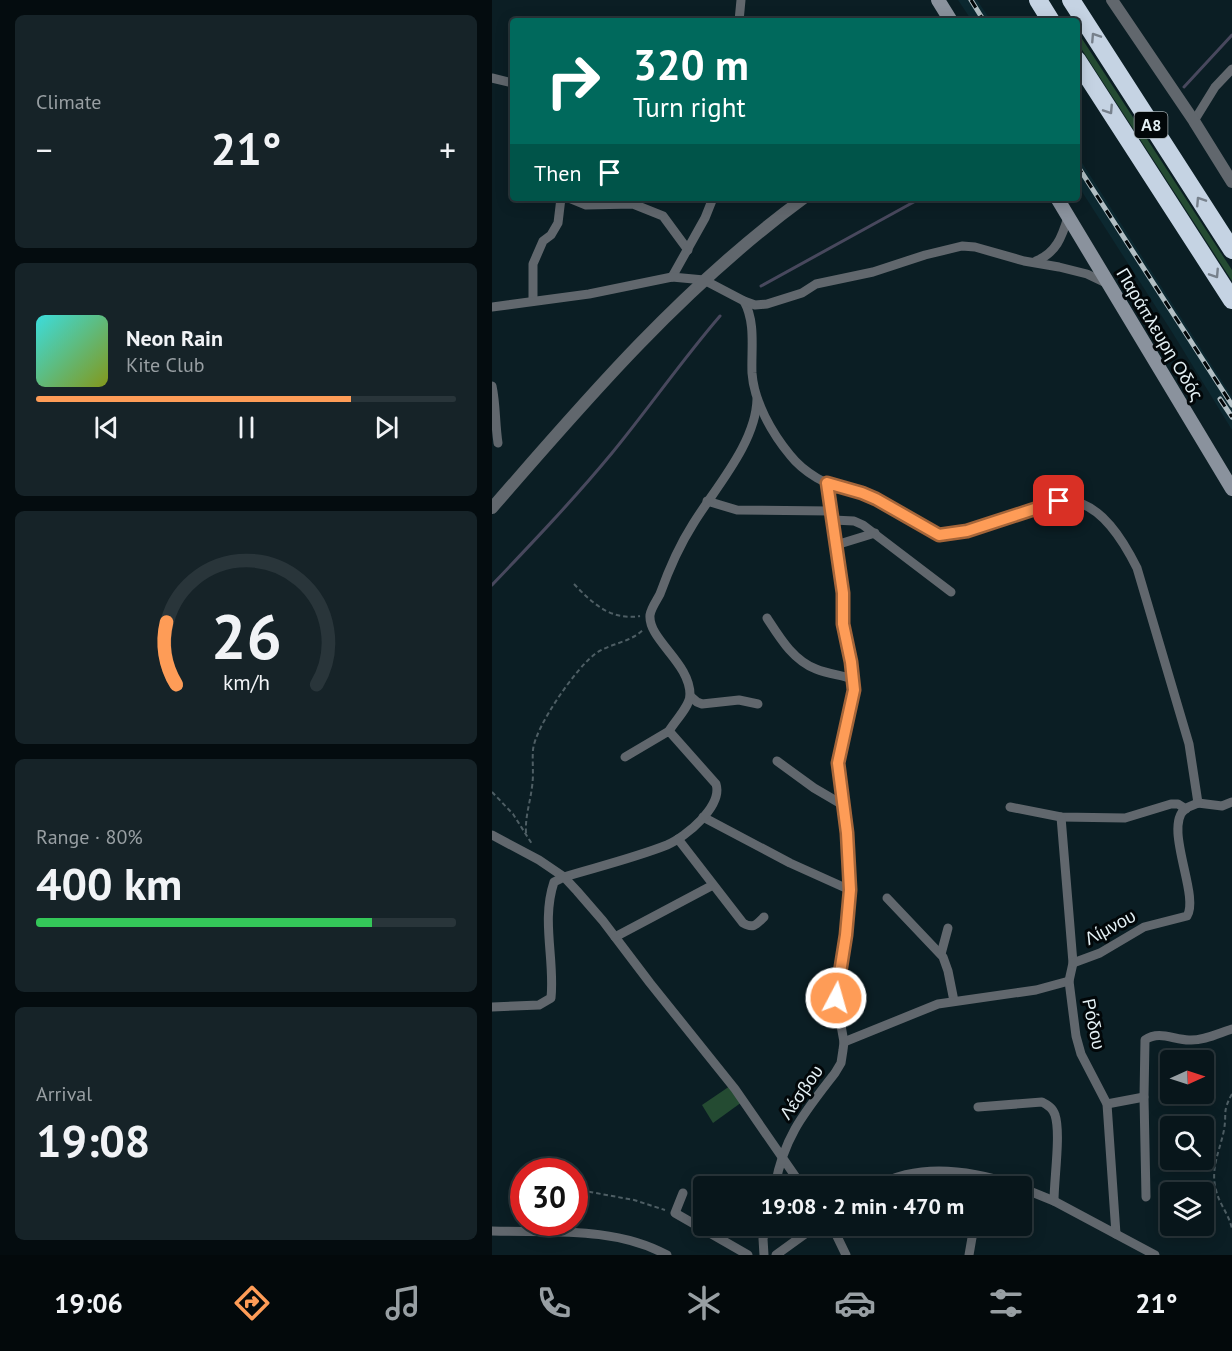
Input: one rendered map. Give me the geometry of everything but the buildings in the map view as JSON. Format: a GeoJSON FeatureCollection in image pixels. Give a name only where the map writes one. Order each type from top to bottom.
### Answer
{"type":"FeatureCollection","features":[{"type":"Feature","properties":{"kind":"highway"},"geometry":{"type":"LineString","coordinates":[[1038,0],[1050,18]]}},
{"type":"Feature","properties":{"kind":"highway","name":"Α8"},"geometry":{"type":"LineString","coordinates":[[1071,0],[1232,250]]}},
{"type":"Feature","properties":{"kind":"highway","name":"Α8"},"geometry":{"type":"LineString","coordinates":[[1080,65],[1232,300]]}},
{"type":"Feature","properties":{"kind":"main road"},"geometry":{"type":"LineString","coordinates":[[938,0],[949,18]]}},
{"type":"Feature","properties":{"kind":"main road","name":"Παράπλευρη Οδός"},"geometry":{"type":"LineString","coordinates":[[1059,201],[1232,489]]}},
{"type":"Feature","properties":{"kind":"street"},"geometry":{"type":"LineString","coordinates":[[739,18],[741,0]]}},
{"type":"Feature","properties":{"kind":"street"},"geometry":{"type":"LineString","coordinates":[[1112,0],[1194,121],[1232,182]]}},
{"type":"Feature","properties":{"kind":"street"},"geometry":{"type":"LineString","coordinates":[[1194,121],[1215,87],[1232,69]]}},
{"type":"Feature","properties":{"kind":"street"},"geometry":{"type":"LineString","coordinates":[[492,78],[510,82]]}},
{"type":"Feature","properties":{"kind":"street"},"geometry":{"type":"LineString","coordinates":[[533,302],[531,274],[533,264],[543,241],[551,235],[558,223],[561,201]]}},
{"type":"Feature","properties":{"kind":"street"},"geometry":{"type":"LineString","coordinates":[[575,201],[586,206],[633,204],[663,216],[688,250]]}},
{"type":"Feature","properties":{"kind":"street"},"geometry":{"type":"LineString","coordinates":[[672,277],[705,218],[712,201]]}},
{"type":"Feature","properties":{"kind":"street"},"geometry":{"type":"LineString","coordinates":[[492,508],[583,403],[704,280],[750,239],[800,201]]}},
{"type":"Feature","properties":{"kind":"street"},"geometry":{"type":"LineString","coordinates":[[1034,262],[1047,257],[1054,250],[1068,217]]}},
{"type":"Feature","properties":{"kind":"street"},"geometry":{"type":"LineString","coordinates":[[492,307],[589,294],[672,277],[704,280],[744,302],[755,305],[781,301],[816,284],[873,273],[925,255],[963,246],[1087,274],[1109,285]]}},
{"type":"Feature","properties":{"kind":"street"},"geometry":{"type":"LineString","coordinates":[[744,302],[750,313],[752,376],[766,418],[789,454],[809,472],[827,483],[876,499],[939,535],[967,531],[1059,501],[1083,504],[1099,515],[1127,548],[1137,568],[1189,744],[1198,803]]}},
{"type":"Feature","properties":{"kind":"street"},"geometry":{"type":"LineString","coordinates":[[492,386],[496,405],[495,425],[498,443]]}},
{"type":"Feature","properties":{"kind":"street"},"geometry":{"type":"LineString","coordinates":[[757,395],[757,405],[739,452],[672,561],[650,615],[654,631],[678,662],[690,696],[697,702],[710,704],[739,700],[758,704]]}},
{"type":"Feature","properties":{"kind":"street","name":"Λέσβου"},"geometry":{"type":"LineString","coordinates":[[777,1176],[782,1157],[795,1126],[840,1063],[844,1042],[836,998],[850,890],[847,833],[838,763],[846,722],[852,705],[854,679],[843,624],[843,593],[827,483]]}},
{"type":"Feature","properties":{"kind":"street"},"geometry":{"type":"LineString","coordinates":[[708,501],[737,510],[832,516],[854,521],[875,533],[951,592]]}},
{"type":"Feature","properties":{"kind":"street"},"geometry":{"type":"LineString","coordinates":[[836,545],[875,533]]}},
{"type":"Feature","properties":{"kind":"street"},"geometry":{"type":"LineString","coordinates":[[767,618],[786,647],[801,660],[816,669],[854,679]]}},
{"type":"Feature","properties":{"kind":"street"},"geometry":{"type":"LineString","coordinates":[[625,757],[669,731],[690,696]]}},
{"type":"Feature","properties":{"kind":"street"},"geometry":{"type":"LineString","coordinates":[[492,1007],[539,1005],[551,998],[549,904],[554,882],[667,845],[678,839],[703,817],[717,800],[716,784],[669,731]]}},
{"type":"Feature","properties":{"kind":"street"},"geometry":{"type":"LineString","coordinates":[[777,761],[843,806]]}},
{"type":"Feature","properties":{"kind":"street"},"geometry":{"type":"LineString","coordinates":[[1010,807],[1061,817],[1125,818],[1171,804],[1178,804],[1186,809],[1198,803],[1222,806],[1231,804]]}},
{"type":"Feature","properties":{"kind":"street","name":"Λίμνου"},"geometry":{"type":"LineString","coordinates":[[1073,963],[1100,953],[1144,927],[1187,916],[1191,906],[1178,824],[1180,815],[1186,809]]}},
{"type":"Feature","properties":{"kind":"street"},"geometry":{"type":"LineString","coordinates":[[703,817],[790,863],[850,890]]}},
{"type":"Feature","properties":{"kind":"street","name":"Ρόδου"},"geometry":{"type":"LineString","coordinates":[[1061,817],[1073,963],[1069,981],[1078,1045],[1107,1104],[1116,1234]]}},
{"type":"Feature","properties":{"kind":"street"},"geometry":{"type":"LineString","coordinates":[[492,836],[538,860],[564,877],[735,1089],[795,1176]]}},
{"type":"Feature","properties":{"kind":"street"},"geometry":{"type":"LineString","coordinates":[[678,839],[743,923],[750,927],[754,926],[764,917]]}},
{"type":"Feature","properties":{"kind":"street"},"geometry":{"type":"LineString","coordinates":[[615,938],[713,885]]}},
{"type":"Feature","properties":{"kind":"street"},"geometry":{"type":"LineString","coordinates":[[887,898],[941,954],[948,971],[954,1001]]}},
{"type":"Feature","properties":{"kind":"street"},"geometry":{"type":"LineString","coordinates":[[941,954],[948,928]]}},
{"type":"Feature","properties":{"kind":"street"},"geometry":{"type":"LineString","coordinates":[[844,1042],[938,1004],[1036,990],[1069,981]]}},
{"type":"Feature","properties":{"kind":"street"},"geometry":{"type":"LineString","coordinates":[[1146,1197],[1143,1097],[1145,1040],[1149,1037],[1161,1036],[1186,1041],[1196,1040],[1232,1029]]}},
{"type":"Feature","properties":{"kind":"street"},"geometry":{"type":"LineString","coordinates":[[1107,1104],[1143,1097]]}},
{"type":"Feature","properties":{"kind":"street"},"geometry":{"type":"LineString","coordinates":[[978,1107],[1042,1101],[1049,1105],[1055,1113],[1057,1126],[1054,1201]]}},
{"type":"Feature","properties":{"kind":"street"},"geometry":{"type":"LineString","coordinates":[[908,1176],[935,1172],[983,1176]]}},
{"type":"Feature","properties":{"kind":"street"},"geometry":{"type":"LineString","coordinates":[[1032,1192],[1054,1201],[1155,1255]]}},
{"type":"Feature","properties":{"kind":"street"},"geometry":{"type":"LineString","coordinates":[[682,1193],[675,1212],[748,1255]]}},
{"type":"Feature","properties":{"kind":"street"},"geometry":{"type":"LineString","coordinates":[[492,1231],[614,1236],[635,1241],[667,1255]]}},
{"type":"Feature","properties":{"kind":"street"},"geometry":{"type":"LineString","coordinates":[[764,1236],[764,1255]]}},
{"type":"Feature","properties":{"kind":"street"},"geometry":{"type":"LineString","coordinates":[[776,1255],[802,1236]]}},
{"type":"Feature","properties":{"kind":"street"},"geometry":{"type":"LineString","coordinates":[[837,1236],[846,1255]]}},
{"type":"Feature","properties":{"kind":"street"},"geometry":{"type":"LineString","coordinates":[[969,1255],[972,1236]]}},
{"type":"Feature","properties":{"kind":"path"},"geometry":{"type":"LineString","coordinates":[[526,833],[534,765],[533,749],[551,710],[584,663],[605,648],[634,638],[643,630],[650,615],[618,616],[604,611],[591,602],[574,584]]}},
{"type":"Feature","properties":{"kind":"path"},"geometry":{"type":"LineString","coordinates":[[492,792],[513,814],[526,833],[538,860]]}},
{"type":"Feature","properties":{"kind":"path"},"geometry":{"type":"LineString","coordinates":[[1232,1094],[1224,1108],[1223,1132],[1216,1153],[1215,1186],[1218,1199],[1228,1214],[1232,1229]]}},
{"type":"Feature","properties":{"kind":"path"},"geometry":{"type":"LineString","coordinates":[[588,1192],[634,1200],[675,1212]]}},
{"type":"Feature","properties":{"kind":"shaded area"},"geometry":{"type":"Polygon","coordinates":[[[958,0],[977,0],[989,18],[970,18],[958,0]]]}},
{"type":"Feature","properties":{"kind":"shaded area"},"geometry":{"type":"Polygon","coordinates":[[[1080,160],[1232,397],[1232,430],[1080,189],[1080,160]]]}},
{"type":"Feature","properties":{"kind":"green space"},"geometry":{"type":"Polygon","coordinates":[[[1080,36],[1232,270],[1232,281],[1080,47],[1080,36]]]}},
{"type":"Feature","properties":{"kind":"green space"},"geometry":{"type":"Polygon","coordinates":[[[730,1086],[742,1102],[713,1123],[702,1105],[730,1086]]]}},
{"type":"Feature","properties":{"kind":"waterway"},"geometry":{"type":"LineString","coordinates":[[1184,87],[1232,35]]}},
{"type":"Feature","properties":{"kind":"waterway"},"geometry":{"type":"LineString","coordinates":[[761,286],[916,201]]}},
{"type":"Feature","properties":{"kind":"waterway"},"geometry":{"type":"LineString","coordinates":[[492,585],[598,470],[720,316]]}},
{"type":"Feature","properties":{"kind":"railway"},"geometry":{"type":"LineString","coordinates":[[971,0],[982,18]]}},
{"type":"Feature","properties":{"kind":"railway"},"geometry":{"type":"LineString","coordinates":[[1080,170],[1232,405]]}},
{"type":"Feature","properties":{"kind":"railway"},"geometry":{"type":"LineString","coordinates":[[1220,399],[1232,417]]}},
{"type":"Feature","properties":{"kind":"route"},"geometry":{"type":"LineString","coordinates":[[836,998],[846,935],[850,890],[847,833],[838,763],[854,690],[843,624],[843,593],[827,483],[876,499],[939,535],[967,531],[1059,501]]}}]}
